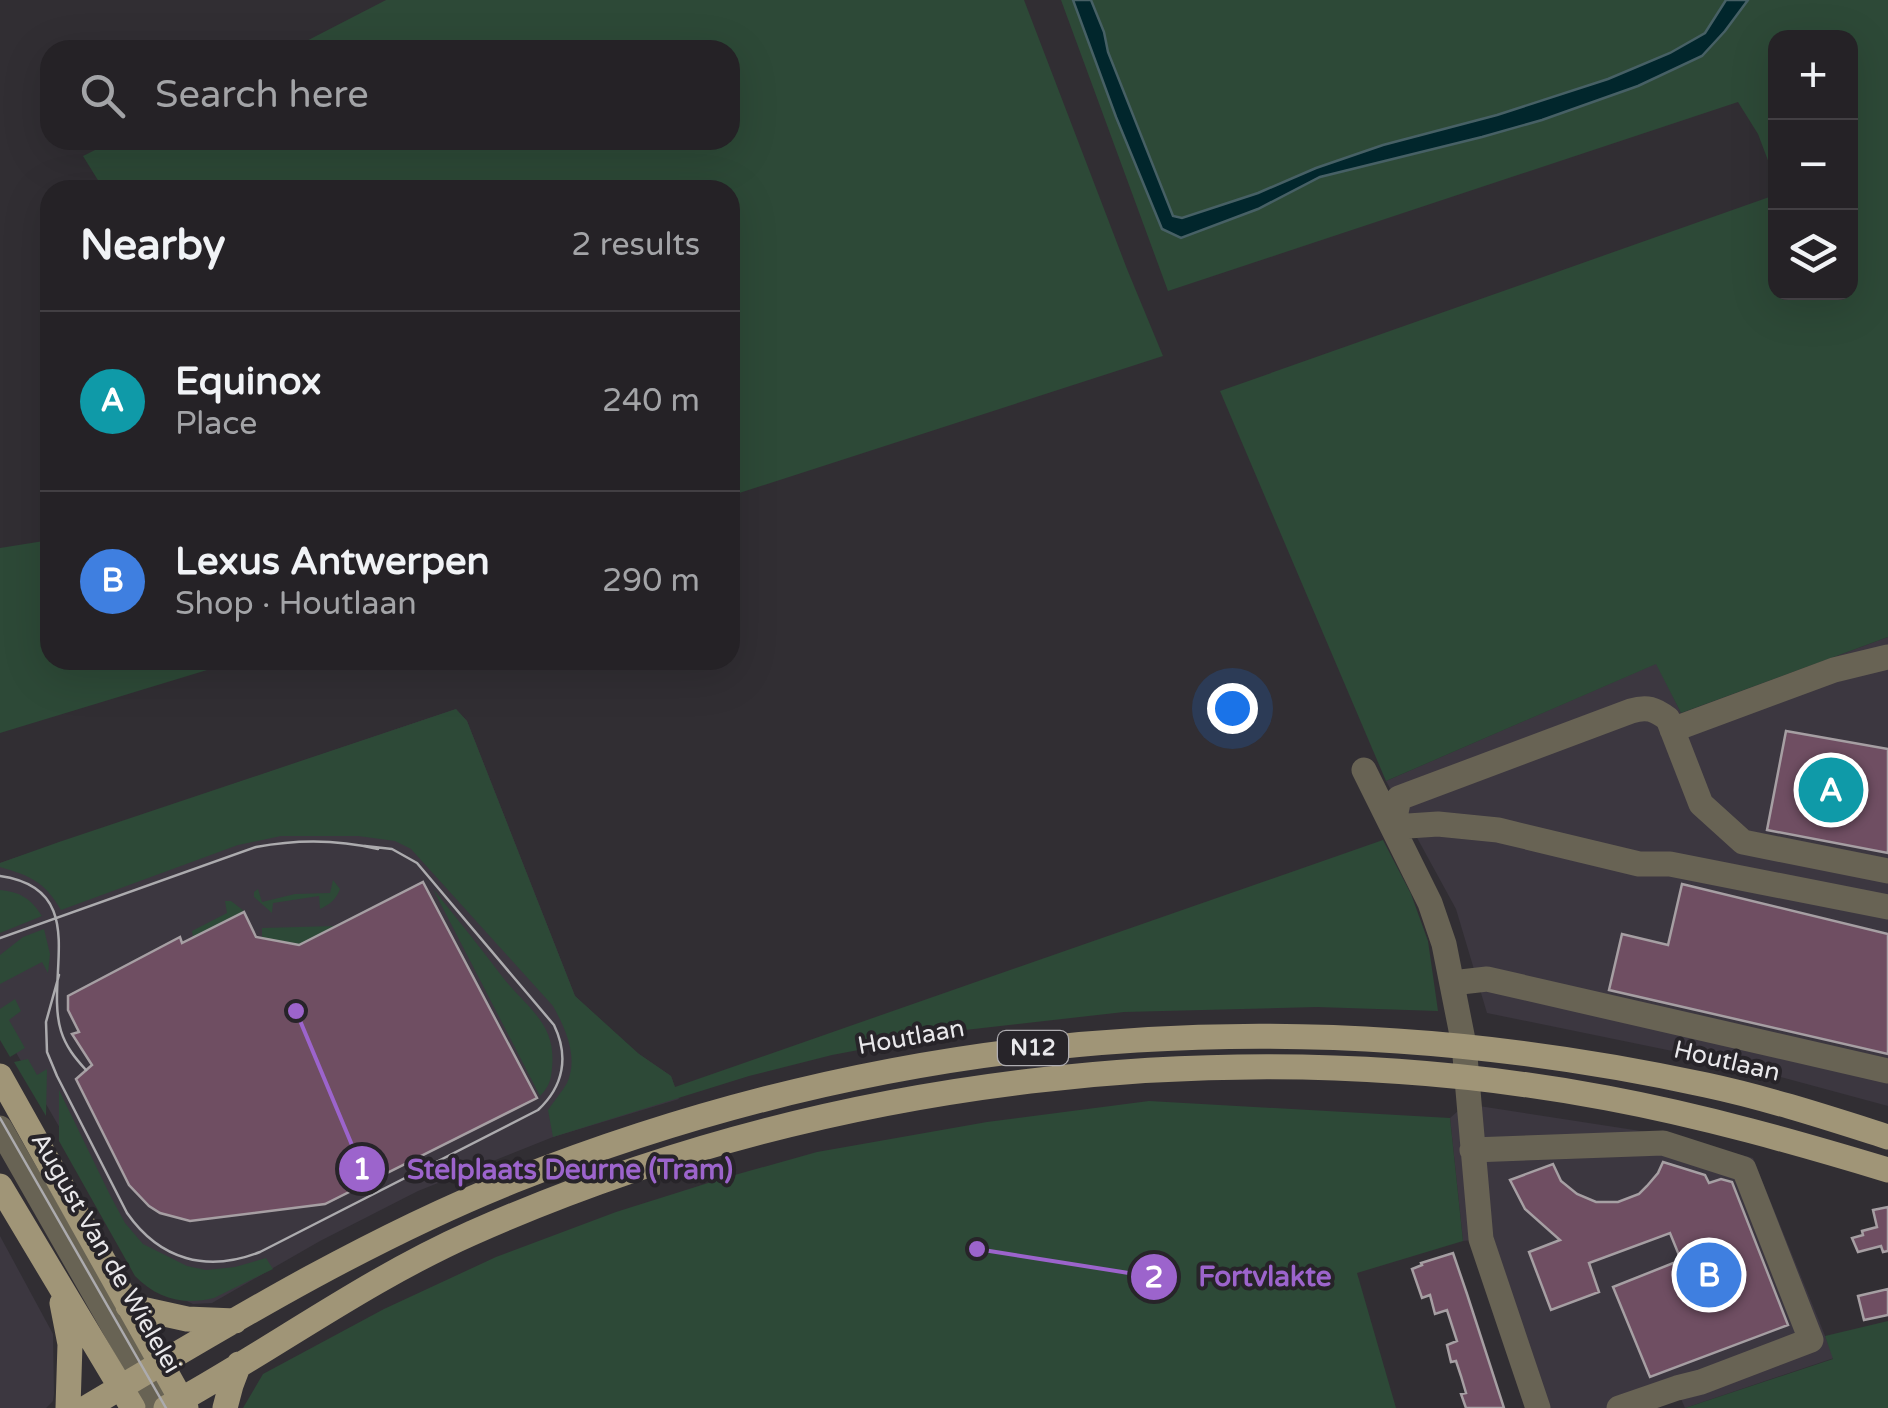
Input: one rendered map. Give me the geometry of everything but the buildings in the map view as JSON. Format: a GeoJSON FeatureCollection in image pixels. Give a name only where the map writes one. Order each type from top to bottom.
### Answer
{"type":"FeatureCollection","features":[{"type":"Feature","properties":{"kind":"main road","name":"Houtlaan"},"geometry":{"type":"LineString","coordinates":[[86,1408],[139,1384],[236,1321],[344,1259],[509,1182],[684,1120],[822,1084],[972,1056],[1162,1038],[1299,1035],[1464,1046],[1710,1086],[1888,1137]]}},
{"type":"Feature","properties":{"kind":"main road","name":"N12"},"geometry":{"type":"LineString","coordinates":[[0,1186],[52,1275],[139,1384],[174,1406],[409,1264],[470,1234],[643,1168],[822,1117],[976,1088],[1169,1069],[1295,1068],[1408,1073],[1604,1098],[1711,1120],[1888,1170]]}},
{"type":"Feature","properties":{"kind":"main road","name":"August Van de Wielelei"},"geometry":{"type":"LineString","coordinates":[[0,1076],[128,1306]]}},
{"type":"Feature","properties":{"kind":"main road"},"geometry":{"type":"LineString","coordinates":[[52,1275],[70,1344],[68,1408]]}},
{"type":"Feature","properties":{"kind":"main road","name":"N12"},"geometry":{"type":"LineString","coordinates":[[128,1306],[139,1384]]}},
{"type":"Feature","properties":{"kind":"main road"},"geometry":{"type":"LineString","coordinates":[[128,1306],[187,1319],[236,1321]]}},
{"type":"Feature","properties":{"kind":"main road"},"geometry":{"type":"LineString","coordinates":[[225,1408],[239,1364]]}},
{"type":"Feature","properties":{"kind":"street"},"geometry":{"type":"LineString","coordinates":[[1672,730],[1834,670],[1888,657]]}},
{"type":"Feature","properties":{"kind":"street"},"geometry":{"type":"LineString","coordinates":[[1393,827],[1399,798],[1631,711],[1649,708],[1668,720],[1701,804],[1743,842],[1888,872]]}},
{"type":"Feature","properties":{"kind":"street"},"geometry":{"type":"LineString","coordinates":[[1364,770],[1430,903],[1444,944],[1464,1046],[1480,1239],[1538,1408]]}},
{"type":"Feature","properties":{"kind":"street"},"geometry":{"type":"LineString","coordinates":[[1393,827],[1438,824],[1498,830],[1639,864],[1670,864],[1888,907]]}},
{"type":"Feature","properties":{"kind":"street"},"geometry":{"type":"LineString","coordinates":[[1452,983],[1488,979],[1888,1071]]}},
{"type":"Feature","properties":{"kind":"street","name":"August Van de Wielelei"},"geometry":{"type":"LineString","coordinates":[[0,1128],[139,1384]]}},
{"type":"Feature","properties":{"kind":"street"},"geometry":{"type":"LineString","coordinates":[[1472,1150],[1663,1143],[1744,1170],[1811,1340],[1702,1382],[1619,1408]]}},
{"type":"Feature","properties":{"kind":"shaded area"},"geometry":{"type":"Polygon","coordinates":[[[1888,637],[1888,1106],[1721,1061],[1487,1013],[1456,909],[1386,781],[1657,663],[1681,713],[1888,637]]]}},
{"type":"Feature","properties":{"kind":"shaded area"},"geometry":{"type":"Polygon","coordinates":[[[456,709],[467,721],[575,996],[636,1052],[671,1076],[679,1099],[553,1137],[418,1191],[212,1303],[193,1304],[150,1283],[0,1025],[0,863],[456,709]]]}},
{"type":"Feature","properties":{"kind":"shaded area"},"geometry":{"type":"Polygon","coordinates":[[[1466,1104],[1660,1134],[1753,1158],[1834,1358],[1685,1408],[1678,1392],[1635,1408],[1538,1408],[1481,1239],[1463,1241],[1450,1118],[1466,1104]]]}},
{"type":"Feature","properties":{"kind":"shaded area"},"geometry":{"type":"Polygon","coordinates":[[[0,1236],[53,1334],[54,1394],[46,1408],[0,1408],[0,1236]]]}},
{"type":"Feature","properties":{"kind":"green space"},"geometry":{"type":"Polygon","coordinates":[[[386,0],[1024,0],[1163,356],[740,493],[740,180],[98,180],[83,156],[95,150],[740,150],[740,40],[308,40],[386,0]]]}},
{"type":"Feature","properties":{"kind":"green space"},"geometry":{"type":"Polygon","coordinates":[[[1061,0],[1888,0],[1888,637],[1681,713],[1656,664],[1386,781],[1220,391],[1768,197],[1768,300],[1858,300],[1858,30],[1768,30],[1768,160],[1758,134],[1738,102],[1168,291],[1061,0]]]}},
{"type":"Feature","properties":{"kind":"green space"},"geometry":{"type":"Polygon","coordinates":[[[40,542],[40,670],[207,670],[0,733],[0,548],[40,542]]]}},
{"type":"Feature","properties":{"kind":"green space"},"geometry":{"type":"Polygon","coordinates":[[[456,709],[467,721],[575,996],[639,1054],[671,1076],[675,1087],[1383,840],[1411,894],[1428,941],[1438,1011],[1317,1007],[1124,1012],[965,1030],[832,1055],[749,1076],[553,1137],[548,1110],[567,1083],[572,1063],[566,1033],[553,1006],[411,849],[395,841],[358,836],[281,836],[238,845],[61,910],[36,881],[0,867],[0,863],[59,842],[456,709]]]}},
{"type":"Feature","properties":{"kind":"green space"},"geometry":{"type":"Polygon","coordinates":[[[333,880],[340,889],[320,909],[319,896],[273,903],[272,913],[254,897],[258,889],[262,902],[295,894],[330,893],[333,880]]]}},
{"type":"Feature","properties":{"kind":"green space"},"geometry":{"type":"Polygon","coordinates":[[[433,889],[544,1027],[550,1039],[552,1068],[546,1090],[540,1096],[433,889]]]}},
{"type":"Feature","properties":{"kind":"green space"},"geometry":{"type":"Polygon","coordinates":[[[0,890],[25,897],[42,916],[0,933],[0,890]]]}},
{"type":"Feature","properties":{"kind":"green space"},"geometry":{"type":"Polygon","coordinates":[[[225,901],[244,911],[193,937],[192,931],[227,913],[225,901]]]}},
{"type":"Feature","properties":{"kind":"green space"},"geometry":{"type":"Polygon","coordinates":[[[336,926],[299,945],[262,938],[262,928],[336,926]]]}},
{"type":"Feature","properties":{"kind":"green space"},"geometry":{"type":"Polygon","coordinates":[[[44,929],[50,954],[48,973],[42,962],[0,984],[0,955],[23,937],[44,929]]]}},
{"type":"Feature","properties":{"kind":"green space"},"geometry":{"type":"Polygon","coordinates":[[[15,999],[21,1011],[9,1020],[25,1048],[10,1057],[0,1040],[0,1009],[15,999]]]}},
{"type":"Feature","properties":{"kind":"green space"},"geometry":{"type":"Polygon","coordinates":[[[28,1059],[37,1075],[47,1069],[46,1116],[14,1062],[28,1059]]]}},
{"type":"Feature","properties":{"kind":"green space"},"geometry":{"type":"Polygon","coordinates":[[[59,1090],[125,1223],[143,1244],[187,1266],[206,1270],[266,1258],[273,1269],[203,1300],[171,1298],[143,1284],[59,1141],[59,1090]]]}},
{"type":"Feature","properties":{"kind":"green space"},"geometry":{"type":"Polygon","coordinates":[[[1149,1101],[1450,1118],[1463,1241],[1357,1273],[1396,1408],[243,1408],[263,1374],[384,1309],[496,1257],[616,1212],[817,1152],[987,1122],[1149,1101]]]}},
{"type":"Feature","properties":{"kind":"green space"},"geometry":{"type":"Polygon","coordinates":[[[1888,1321],[1888,1408],[1685,1408],[1833,1359],[1825,1336],[1888,1321]]]}},
{"type":"Feature","properties":{"kind":"water"},"geometry":{"type":"Polygon","coordinates":[[[1073,0],[1091,0],[1173,216],[1182,218],[1383,145],[1497,115],[1608,79],[1670,53],[1705,33],[1726,0],[1748,0],[1702,56],[1638,86],[1542,120],[1320,177],[1258,209],[1181,238],[1162,229],[1073,0]]]}},
{"type":"Feature","properties":{"kind":"tram line"},"geometry":{"type":"LineString","coordinates":[[0,938],[256,847],[317,841],[378,849]]}},
{"type":"Feature","properties":{"kind":"tram line"},"geometry":{"type":"LineString","coordinates":[[59,975],[46,1022],[47,1052],[127,1213],[154,1242],[186,1258],[222,1261],[260,1252],[538,1110],[554,1091],[561,1070],[561,1048],[554,1025],[417,863],[392,849],[365,846]]}},
{"type":"Feature","properties":{"kind":"tram line"},"geometry":{"type":"LineString","coordinates":[[0,876],[28,884],[46,898],[55,916],[61,1031],[86,1070]]}},
{"type":"Feature","properties":{"kind":"tram line"},"geometry":{"type":"LineString","coordinates":[[0,1118],[166,1408]]}},
{"type":"Feature","properties":{"kind":"place","name":"Equinox"},"geometry":{"type":"Point","coordinates":[1831,790]}},
{"type":"Feature","properties":{"kind":"place","name":"Stelplaats Deurne (Tram)"},"geometry":{"type":"Point","coordinates":[296,1011]}},
{"type":"Feature","properties":{"kind":"place","name":"Fortvlakte"},"geometry":{"type":"Point","coordinates":[977,1249]}},
{"type":"Feature","properties":{"kind":"place","name":"Lexus Antwerpen"},"geometry":{"type":"Point","coordinates":[1709,1275]}}]}
